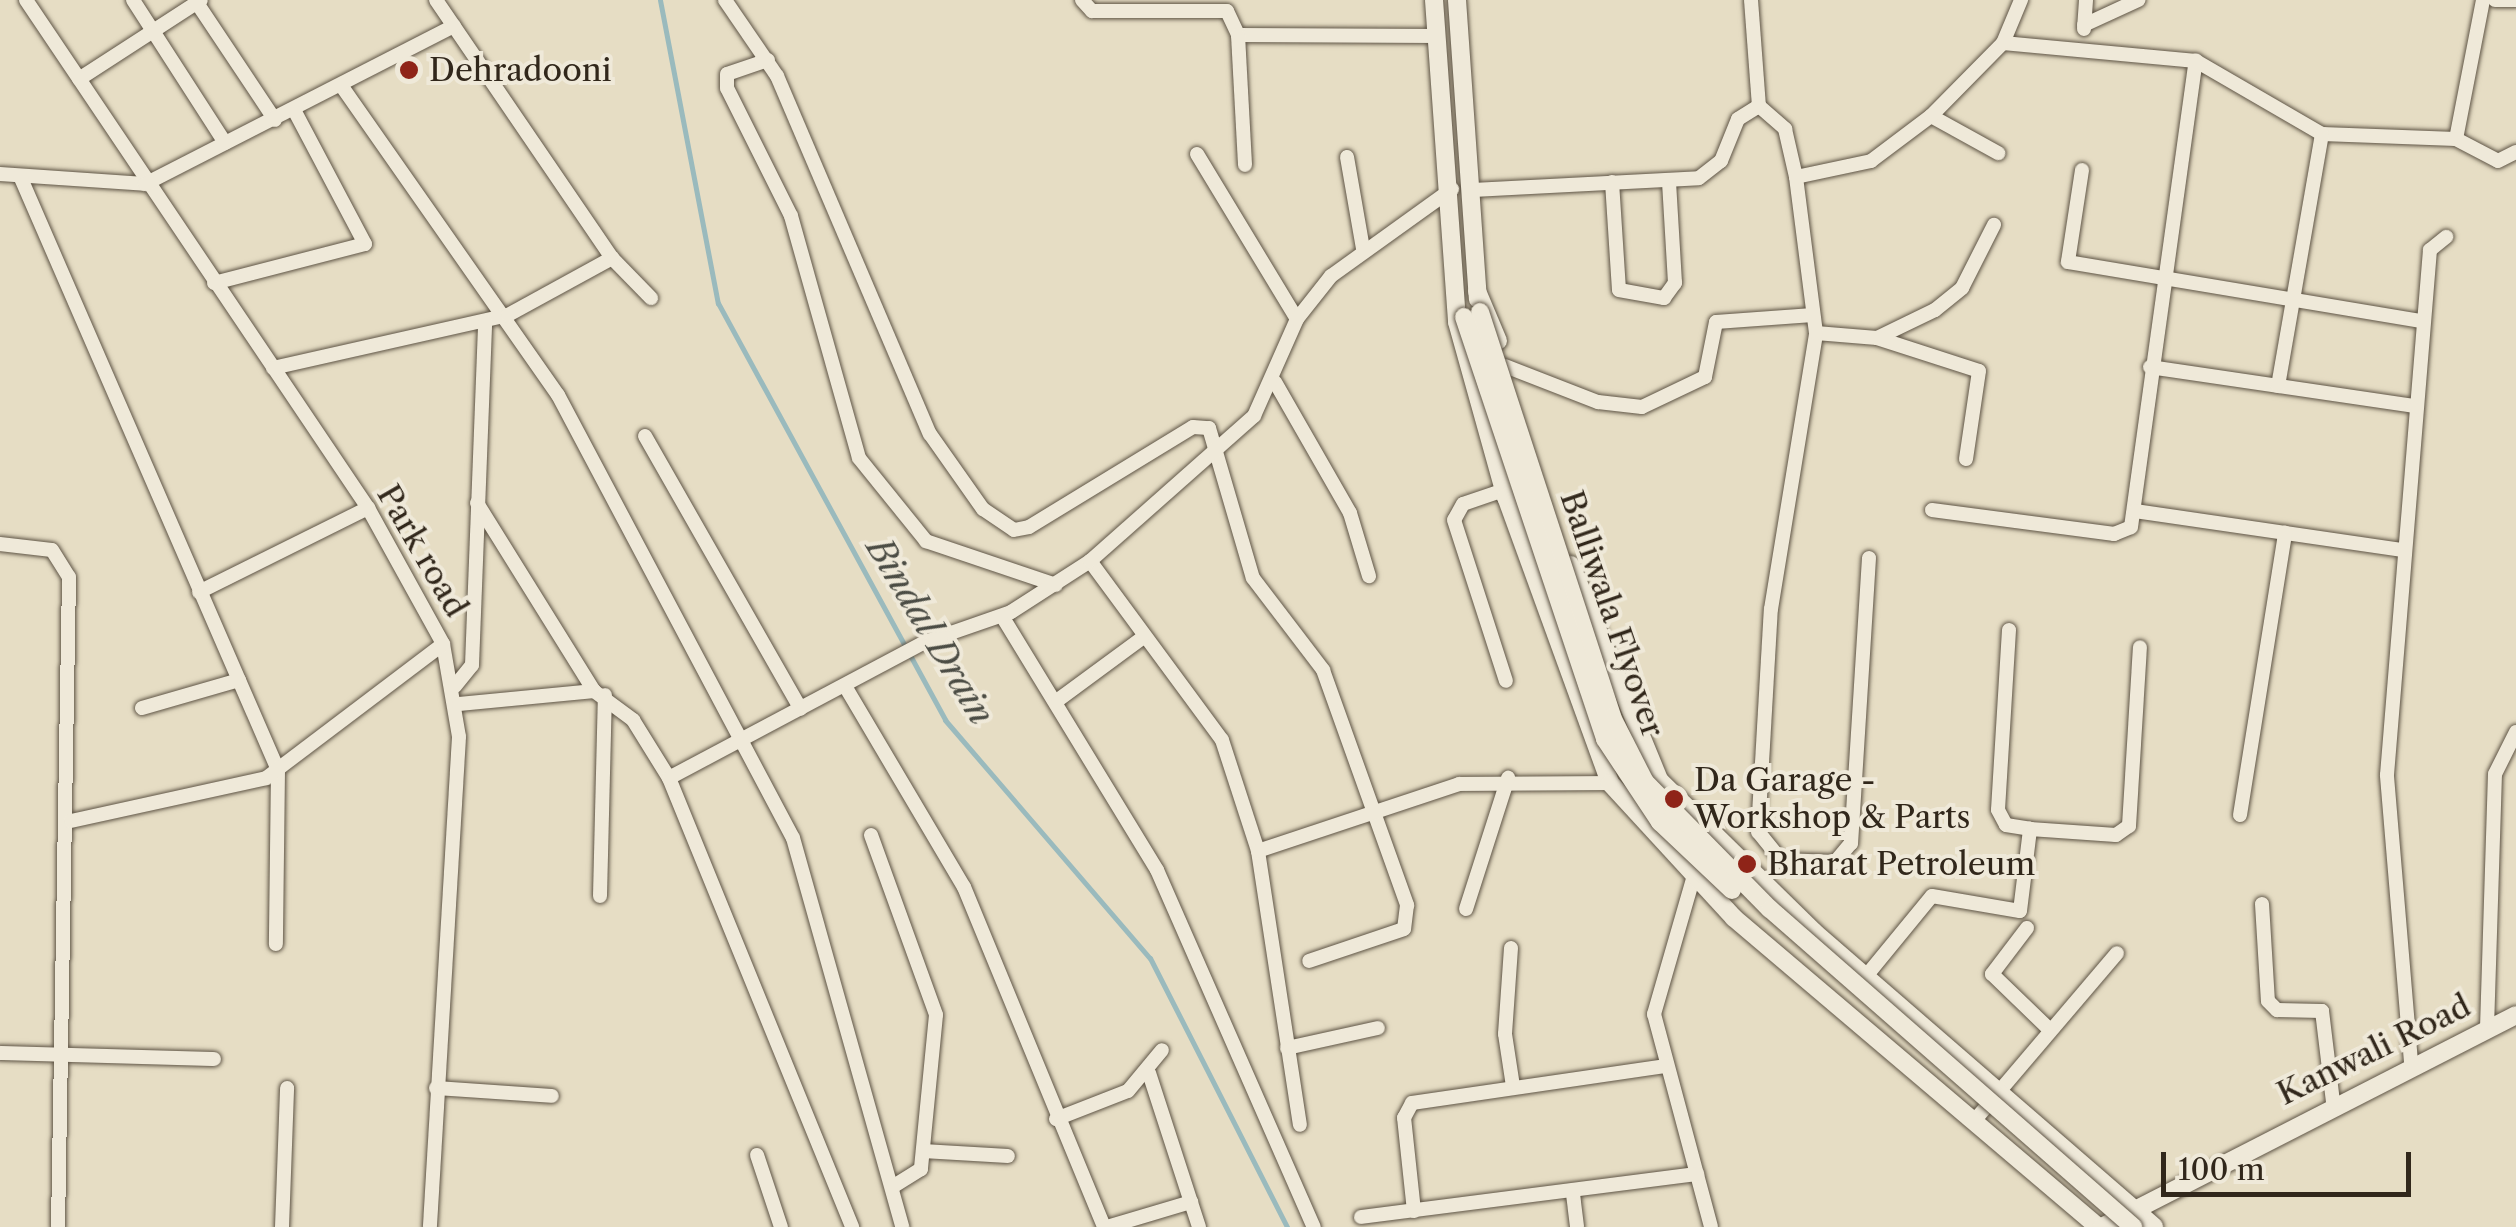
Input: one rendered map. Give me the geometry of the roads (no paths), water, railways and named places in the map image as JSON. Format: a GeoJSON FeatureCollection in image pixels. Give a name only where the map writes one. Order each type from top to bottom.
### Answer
{"type":"FeatureCollection","features":[{"type":"Feature","properties":{"kind":"street","name":"Park road"},"geometry":{"type":"LineString","coordinates":[[26,0],[145,184],[368,508],[443,644],[459,704],[430,1227]]}},
{"type":"Feature","properties":{"kind":"street"},"geometry":{"type":"LineString","coordinates":[[134,0],[225,143]]}},
{"type":"Feature","properties":{"kind":"street"},"geometry":{"type":"LineString","coordinates":[[436,0],[612,258],[651,298]]}},
{"type":"Feature","properties":{"kind":"street"},"geometry":{"type":"LineString","coordinates":[[724,0],[768,60],[930,434],[984,509],[1014,530],[1029,528],[1192,427],[1209,428],[1253,578],[1322,670],[1408,923],[1309,960]]}},
{"type":"Feature","properties":{"kind":"street"},"geometry":{"type":"LineString","coordinates":[[1082,0],[1092,11],[1227,12],[1238,35],[1244,166]]}},
{"type":"Feature","properties":{"kind":"street"},"geometry":{"type":"LineString","coordinates":[[1434,0],[1468,292],[1505,366],[1622,707],[1659,780],[1867,975],[1997,1088],[2132,1218],[2154,1227]]}},
{"type":"Feature","properties":{"kind":"street"},"geometry":{"type":"LineString","coordinates":[[1457,0],[1473,190],[1462,341],[1504,490],[1610,783],[1693,879],[2100,1227]]}},
{"type":"Feature","properties":{"kind":"street"},"geometry":{"type":"LineString","coordinates":[[1751,0],[1759,106],[1785,129],[1796,177],[1816,332],[1762,701],[1758,832],[1781,860],[1835,862],[1852,844],[1870,558]]}},
{"type":"Feature","properties":{"kind":"street"},"geometry":{"type":"LineString","coordinates":[[1796,177],[1872,161],[1931,116],[2004,44],[2020,0]]}},
{"type":"Feature","properties":{"kind":"street"},"geometry":{"type":"LineString","coordinates":[[2082,44],[2086,0]]}},
{"type":"Feature","properties":{"kind":"street"},"geometry":{"type":"LineString","coordinates":[[2084,25],[2138,0]]}},
{"type":"Feature","properties":{"kind":"street"},"geometry":{"type":"LineString","coordinates":[[2456,139],[2483,0]]}},
{"type":"Feature","properties":{"kind":"street"},"geometry":{"type":"LineString","coordinates":[[2495,0],[2516,0]]}},
{"type":"Feature","properties":{"kind":"street"},"geometry":{"type":"LineString","coordinates":[[79,78],[198,1],[275,120]]}},
{"type":"Feature","properties":{"kind":"street"},"geometry":{"type":"LineString","coordinates":[[0,174],[145,184],[344,88],[454,26]]}},
{"type":"Feature","properties":{"kind":"street"},"geometry":{"type":"LineString","coordinates":[[1238,35],[1438,36]]}},
{"type":"Feature","properties":{"kind":"street"},"geometry":{"type":"LineString","coordinates":[[2004,44],[2082,44],[2196,61],[2322,134],[2456,139],[2498,161],[2516,152]]}},
{"type":"Feature","properties":{"kind":"street"},"geometry":{"type":"LineString","coordinates":[[768,60],[727,74],[727,88],[791,216],[859,458],[926,541],[1056,585]]}},
{"type":"Feature","properties":{"kind":"street"},"geometry":{"type":"LineString","coordinates":[[1932,510],[2114,534],[2130,527],[2196,61]]}},
{"type":"Feature","properties":{"kind":"street"},"geometry":{"type":"LineString","coordinates":[[344,88],[440,234],[508,316],[744,740],[806,870],[902,1227]]}},
{"type":"Feature","properties":{"kind":"street"},"geometry":{"type":"LineString","coordinates":[[1473,190],[1669,182],[1713,172],[1738,119],[1759,106]]}},
{"type":"Feature","properties":{"kind":"street"},"geometry":{"type":"LineString","coordinates":[[214,283],[365,244],[295,112]]}},
{"type":"Feature","properties":{"kind":"street"},"geometry":{"type":"LineString","coordinates":[[1931,116],[1998,153]]}},
{"type":"Feature","properties":{"kind":"street"},"geometry":{"type":"LineString","coordinates":[[2278,386],[2290,298],[2322,134]]}},
{"type":"Feature","properties":{"kind":"street"},"geometry":{"type":"LineString","coordinates":[[1197,154],[1297,319]]}},
{"type":"Feature","properties":{"kind":"street"},"geometry":{"type":"LineString","coordinates":[[1347,157],[1363,249]]}},
{"type":"Feature","properties":{"kind":"street"},"geometry":{"type":"LineString","coordinates":[[2082,170],[2068,262],[2422,321]]}},
{"type":"Feature","properties":{"kind":"street"},"geometry":{"type":"LineString","coordinates":[[20,176],[278,770],[276,944]]}},
{"type":"Feature","properties":{"kind":"street"},"geometry":{"type":"LineString","coordinates":[[1612,182],[1619,290],[1664,298],[1675,284],[1669,182]]}},
{"type":"Feature","properties":{"kind":"street"},"geometry":{"type":"LineString","coordinates":[[669,778],[925,642],[1002,616],[1090,561],[1216,445],[1254,416],[1275,382],[1297,319],[1363,249],[1453,188]]}},
{"type":"Feature","properties":{"kind":"street"},"geometry":{"type":"LineString","coordinates":[[1877,338],[1962,288],[1994,226]]}},
{"type":"Feature","properties":{"kind":"street"},"geometry":{"type":"LineString","coordinates":[[2412,1062],[2388,836],[2401,550],[2422,321],[2430,250],[2446,237]]}},
{"type":"Feature","properties":{"kind":"street"},"geometry":{"type":"LineString","coordinates":[[274,368],[508,316],[612,258]]}},
{"type":"Feature","properties":{"kind":"street","name":"Balliwala Flyover"},"geometry":{"type":"LineString","coordinates":[[1468,292],[1576,663],[1628,782],[1706,867],[2118,1227]]}},
{"type":"Feature","properties":{"kind":"street","name":"Balliwala Flyover"},"geometry":{"type":"LineString","coordinates":[[1472,314],[1612,716],[1646,782],[1770,909],[2132,1218]]}},
{"type":"Feature","properties":{"kind":"street"},"geometry":{"type":"LineString","coordinates":[[1505,366],[1598,402],[1642,407],[1705,378],[1716,322],[1813,315]]}},
{"type":"Feature","properties":{"kind":"street"},"geometry":{"type":"LineString","coordinates":[[455,686],[472,664],[484,321]]}},
{"type":"Feature","properties":{"kind":"street"},"geometry":{"type":"LineString","coordinates":[[1816,332],[1877,338],[1978,370],[1966,460]]}},
{"type":"Feature","properties":{"kind":"street"},"geometry":{"type":"LineString","coordinates":[[2150,367],[2415,406]]}},
{"type":"Feature","properties":{"kind":"street"},"geometry":{"type":"LineString","coordinates":[[1275,382],[1350,513],[1369,576]]}},
{"type":"Feature","properties":{"kind":"street"},"geometry":{"type":"LineString","coordinates":[[645,436],[801,709]]}},
{"type":"Feature","properties":{"kind":"street"},"geometry":{"type":"LineString","coordinates":[[1504,490],[1463,504],[1454,520],[1506,680]]}},
{"type":"Feature","properties":{"kind":"street"},"geometry":{"type":"LineString","coordinates":[[477,503],[599,693],[669,778],[852,1227]]}},
{"type":"Feature","properties":{"kind":"street"},"geometry":{"type":"LineString","coordinates":[[199,592],[368,508]]}},
{"type":"Feature","properties":{"kind":"street"},"geometry":{"type":"LineString","coordinates":[[2134,511],[2401,550]]}},
{"type":"Feature","properties":{"kind":"street"},"geometry":{"type":"LineString","coordinates":[[2240,815],[2285,533]]}},
{"type":"Feature","properties":{"kind":"street"},"geometry":{"type":"LineString","coordinates":[[0,544],[52,550],[68,567],[71,821],[58,1227]]}},
{"type":"Feature","properties":{"kind":"street"},"geometry":{"type":"LineString","coordinates":[[1090,561],[1142,638],[1222,740],[1258,850],[1300,1124]]}},
{"type":"Feature","properties":{"kind":"street"},"geometry":{"type":"LineString","coordinates":[[1002,616],[1058,700],[1204,964],[1314,1227]]}},
{"type":"Feature","properties":{"kind":"street"},"geometry":{"type":"LineString","coordinates":[[2009,630],[1998,810],[2006,825],[2030,829],[2116,835],[2129,826],[2140,647]]}},
{"type":"Feature","properties":{"kind":"street"},"geometry":{"type":"LineString","coordinates":[[1058,700],[1142,638]]}},
{"type":"Feature","properties":{"kind":"street"},"geometry":{"type":"LineString","coordinates":[[71,821],[243,787],[278,770],[320,729],[443,644]]}},
{"type":"Feature","properties":{"kind":"street"},"geometry":{"type":"LineString","coordinates":[[142,708],[239,680]]}},
{"type":"Feature","properties":{"kind":"street"},"geometry":{"type":"LineString","coordinates":[[844,686],[964,886],[1056,1119],[1106,1227],[1190,1202]]}},
{"type":"Feature","properties":{"kind":"street"},"geometry":{"type":"LineString","coordinates":[[459,704],[599,693]]}},
{"type":"Feature","properties":{"kind":"street"},"geometry":{"type":"LineString","coordinates":[[599,693],[600,896]]}},
{"type":"Feature","properties":{"kind":"street"},"geometry":{"type":"LineString","coordinates":[[2486,1028],[2495,774],[2516,732]]}},
{"type":"Feature","properties":{"kind":"street"},"geometry":{"type":"LineString","coordinates":[[1258,850],[1372,810],[1508,778],[1610,783]]}},
{"type":"Feature","properties":{"kind":"street"},"geometry":{"type":"LineString","coordinates":[[1466,908],[1508,778]]}},
{"type":"Feature","properties":{"kind":"street"},"geometry":{"type":"LineString","coordinates":[[1867,975],[1932,896],[2020,911],[2030,829]]}},
{"type":"Feature","properties":{"kind":"street"},"geometry":{"type":"LineString","coordinates":[[871,835],[933,998],[920,1174],[892,1187]]}},
{"type":"Feature","properties":{"kind":"street"},"geometry":{"type":"LineString","coordinates":[[1693,879],[1657,994],[1666,1066],[1710,1227]]}},
{"type":"Feature","properties":{"kind":"street"},"geometry":{"type":"LineString","coordinates":[[2262,904],[2268,1001],[2277,1010],[2322,1012],[2333,1102]]}},
{"type":"Feature","properties":{"kind":"street"},"geometry":{"type":"LineString","coordinates":[[2027,928],[1992,974],[2049,1030]]}},
{"type":"Feature","properties":{"kind":"street"},"geometry":{"type":"LineString","coordinates":[[1511,948],[1504,1034],[1513,1086]]}},
{"type":"Feature","properties":{"kind":"street"},"geometry":{"type":"LineString","coordinates":[[1974,1120],[1997,1088],[2117,953]]}},
{"type":"Feature","properties":{"kind":"street","name":"Kanwali Road"},"geometry":{"type":"LineString","coordinates":[[2100,1227],[2132,1218],[2333,1102],[2516,1015]]}},
{"type":"Feature","properties":{"kind":"street"},"geometry":{"type":"LineString","coordinates":[[1287,1048],[1378,1028]]}},
{"type":"Feature","properties":{"kind":"street"},"geometry":{"type":"LineString","coordinates":[[1924,1078],[1952,1049]]}},
{"type":"Feature","properties":{"kind":"street"},"geometry":{"type":"LineString","coordinates":[[1056,1119],[1128,1091],[1149,1073],[1162,1050]]}},
{"type":"Feature","properties":{"kind":"street"},"geometry":{"type":"LineString","coordinates":[[0,1053],[214,1059]]}},
{"type":"Feature","properties":{"kind":"street"},"geometry":{"type":"LineString","coordinates":[[1414,1211],[1407,1109],[1421,1098],[1666,1066]]}},
{"type":"Feature","properties":{"kind":"street"},"geometry":{"type":"LineString","coordinates":[[1149,1073],[1199,1227]]}},
{"type":"Feature","properties":{"kind":"street"},"geometry":{"type":"LineString","coordinates":[[282,1227],[287,1088]]}},
{"type":"Feature","properties":{"kind":"street"},"geometry":{"type":"LineString","coordinates":[[436,1088],[552,1096]]}},
{"type":"Feature","properties":{"kind":"street"},"geometry":{"type":"LineString","coordinates":[[923,1152],[1008,1156]]}},
{"type":"Feature","properties":{"kind":"street"},"geometry":{"type":"LineString","coordinates":[[758,1154],[780,1227]]}},
{"type":"Feature","properties":{"kind":"street"},"geometry":{"type":"LineString","coordinates":[[1361,1217],[1573,1194],[1697,1174]]}},
{"type":"Feature","properties":{"kind":"street"},"geometry":{"type":"LineString","coordinates":[[1573,1194],[1577,1227]]}},
{"type":"Feature","properties":{"kind":"waterway","name":"Bindal Drain"},"geometry":{"type":"LineString","coordinates":[[660,0],[718,303],[945,720],[1150,958],[1287,1227]]}},
{"type":"Feature","properties":{"kind":"place","name":"Dehradooni"},"geometry":{"type":"Point","coordinates":[409,70]}},
{"type":"Feature","properties":{"kind":"place","name":"Da Garage - Workshop & Parts"},"geometry":{"type":"Point","coordinates":[1674,799]}},
{"type":"Feature","properties":{"kind":"place","name":"Bharat Petroleum"},"geometry":{"type":"Point","coordinates":[1747,864]}}]}
